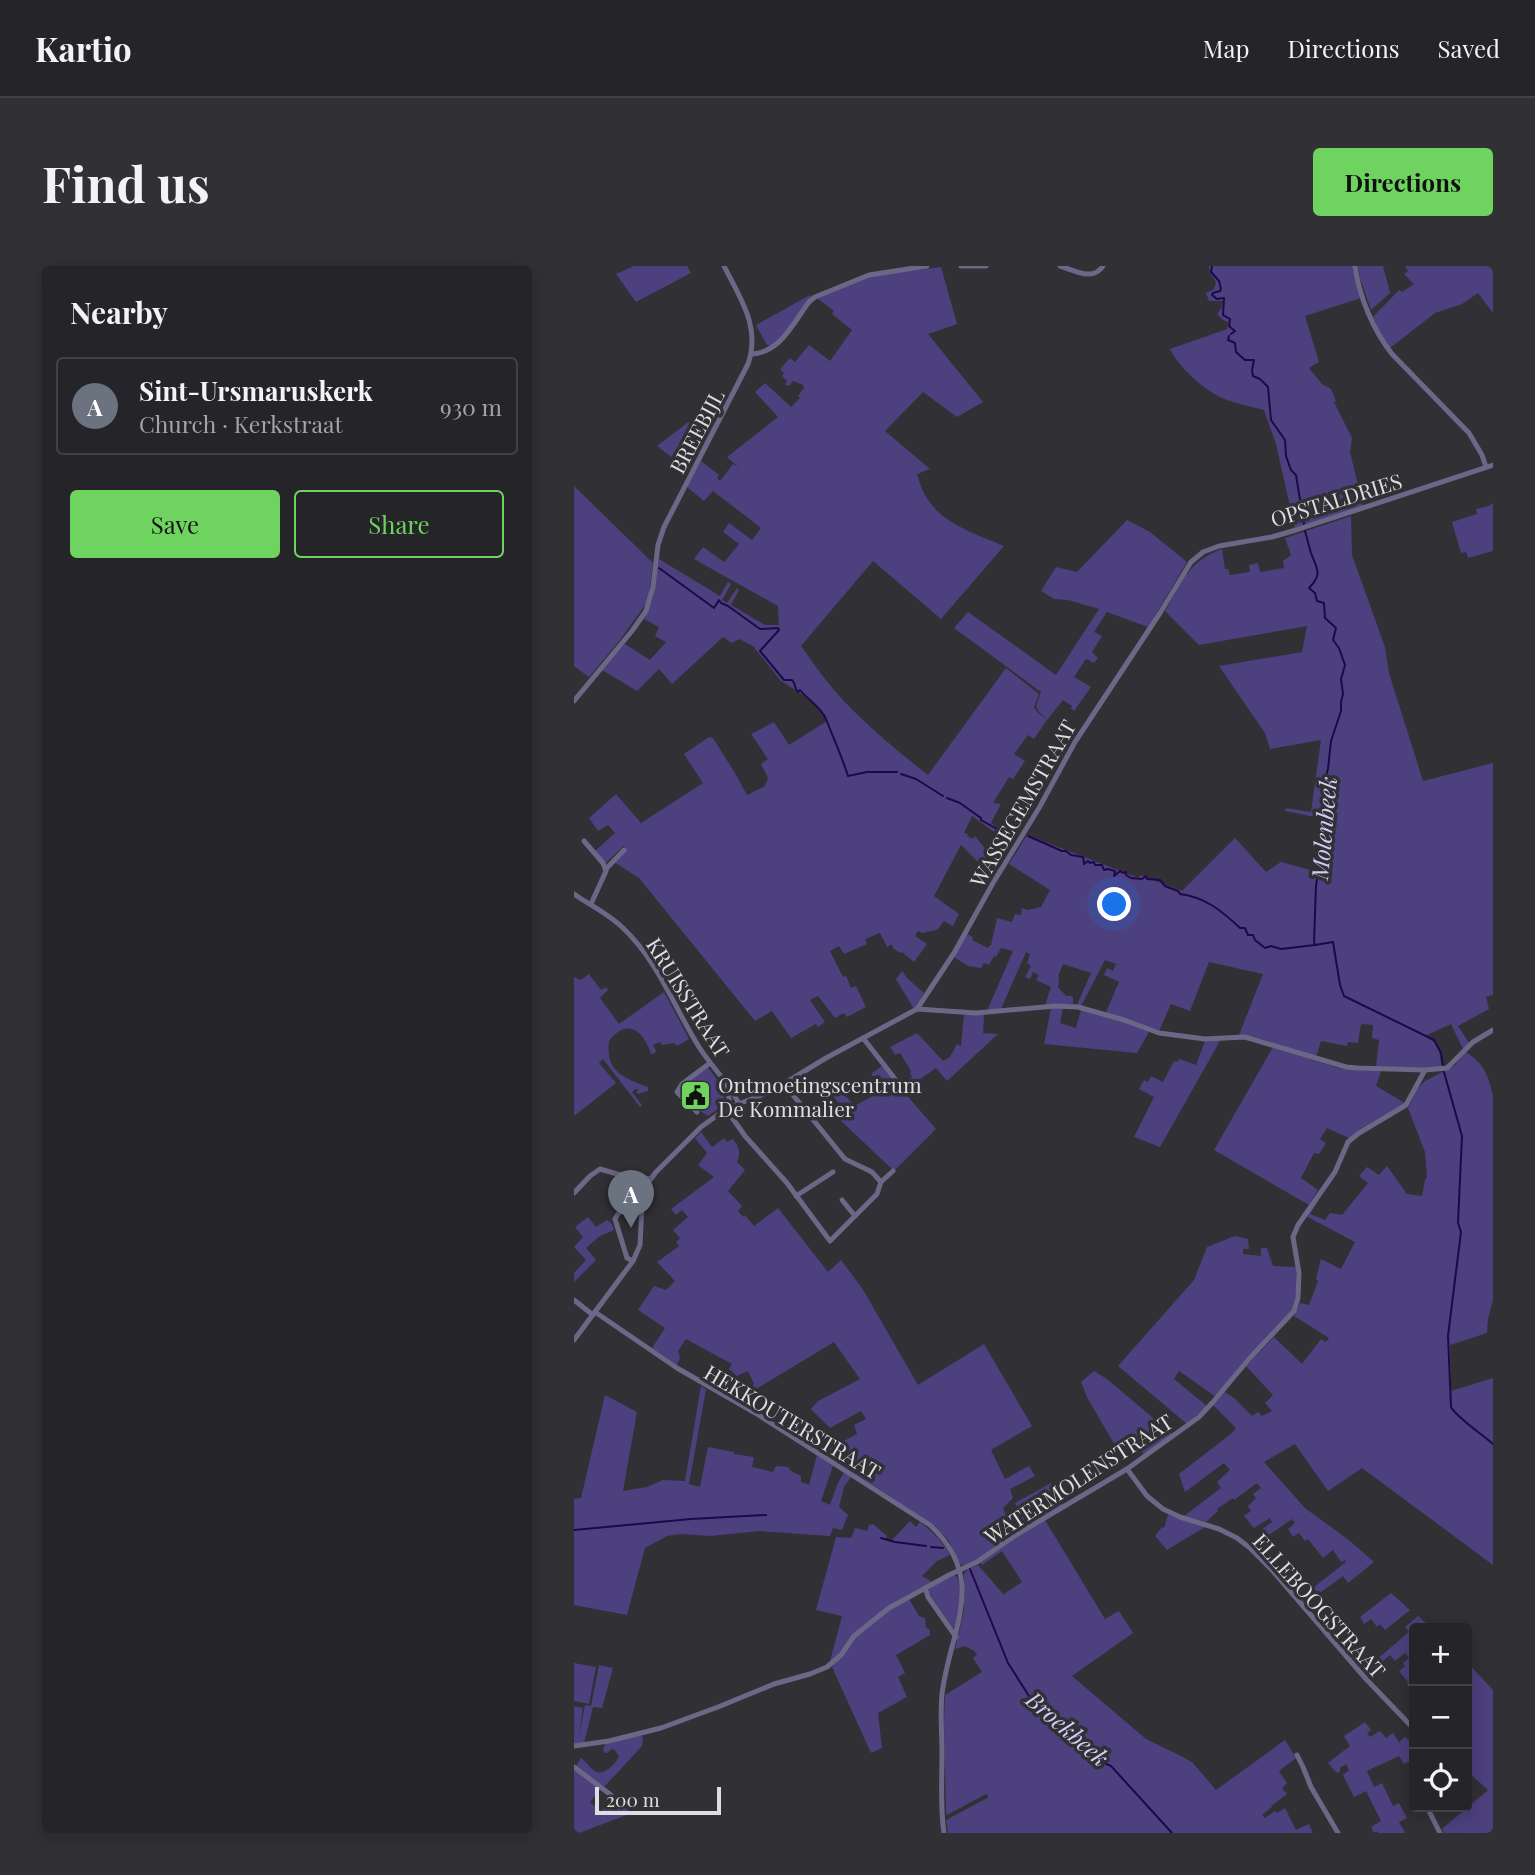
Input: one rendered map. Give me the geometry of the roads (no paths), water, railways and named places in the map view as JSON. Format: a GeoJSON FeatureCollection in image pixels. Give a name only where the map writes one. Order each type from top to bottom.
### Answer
{"type":"FeatureCollection","features":[{"type":"Feature","properties":{"kind":"street"},"geometry":{"type":"LineString","coordinates":[[724,266],[752,325],[752,354],[775,347],[815,297],[869,275],[928,266]]}},
{"type":"Feature","properties":{"kind":"street"},"geometry":{"type":"LineString","coordinates":[[961,266],[986,266]]}},
{"type":"Feature","properties":{"kind":"street"},"geometry":{"type":"LineString","coordinates":[[1060,266],[1087,274],[1098,272],[1103,266]]}},
{"type":"Feature","properties":{"kind":"street"},"geometry":{"type":"LineString","coordinates":[[1355,266],[1358,282],[1382,342],[1469,433],[1490,466]]}},
{"type":"Feature","properties":{"kind":"street","name":"BREEBIJL"},"geometry":{"type":"LineString","coordinates":[[574,701],[646,611],[653,587],[660,535],[752,354]]}},
{"type":"Feature","properties":{"kind":"street","name":"OPSTALDRIES"},"geometry":{"type":"LineString","coordinates":[[1191,562],[1203,552],[1219,546],[1296,531],[1490,466]]}},
{"type":"Feature","properties":{"kind":"street","name":"WASSEGEMSTRAAT"},"geometry":{"type":"LineString","coordinates":[[651,1179],[701,1127],[729,1108],[772,1091],[917,1009],[1010,859],[1075,742],[1191,562]]}},
{"type":"Feature","properties":{"kind":"street"},"geometry":{"type":"LineString","coordinates":[[584,841],[601,859],[606,869],[590,904]]}},
{"type":"Feature","properties":{"kind":"street"},"geometry":{"type":"LineString","coordinates":[[606,869],[624,850]]}},
{"type":"Feature","properties":{"kind":"street","name":"KRUISSTRAAT"},"geometry":{"type":"LineString","coordinates":[[574,894],[611,917],[633,938],[664,983],[693,1038],[724,1083],[732,1090],[739,1104]]}},
{"type":"Feature","properties":{"kind":"street"},"geometry":{"type":"LineString","coordinates":[[917,1009],[976,1013],[1055,1006],[1078,1007],[1159,1033],[1205,1039],[1245,1037],[1346,1067],[1425,1070],[1447,1068],[1473,1042],[1493,1030]]}},
{"type":"Feature","properties":{"kind":"street"},"geometry":{"type":"LineString","coordinates":[[863,1038],[899,1084]]}},
{"type":"Feature","properties":{"kind":"street"},"geometry":{"type":"LineString","coordinates":[[697,1112],[677,1092],[682,1084],[710,1063]]}},
{"type":"Feature","properties":{"kind":"street","name":"WATERMOLENSTRAAT"},"geometry":{"type":"LineString","coordinates":[[925,1588],[977,1562],[1016,1535],[1128,1469],[1202,1413],[1294,1311],[1298,1298],[1298,1273],[1293,1237],[1298,1225],[1335,1172],[1352,1138],[1406,1105],[1425,1070]]}},
{"type":"Feature","properties":{"kind":"street","name":"KRUISSTRAAT"},"geometry":{"type":"LineString","coordinates":[[724,1083],[729,1108],[745,1136],[830,1241],[855,1216]]}},
{"type":"Feature","properties":{"kind":"street"},"geometry":{"type":"LineString","coordinates":[[784,1084],[845,1159],[872,1172],[881,1182]]}},
{"type":"Feature","properties":{"kind":"street"},"geometry":{"type":"LineString","coordinates":[[574,1193],[588,1177],[600,1169],[651,1179],[645,1191],[642,1208],[641,1241],[633,1261],[574,1340]]}},
{"type":"Feature","properties":{"kind":"street"},"geometry":{"type":"LineString","coordinates":[[842,1200],[855,1216],[877,1194],[881,1182],[893,1171]]}},
{"type":"Feature","properties":{"kind":"street"},"geometry":{"type":"LineString","coordinates":[[796,1196],[833,1172]]}},
{"type":"Feature","properties":{"kind":"street"},"geometry":{"type":"LineString","coordinates":[[633,1261],[627,1258],[624,1251],[615,1219],[623,1209],[642,1208]]}},
{"type":"Feature","properties":{"kind":"street","name":"HEKKOUTERSTRAAT"},"geometry":{"type":"LineString","coordinates":[[574,1300],[677,1368],[757,1414],[930,1525],[947,1543],[958,1571],[963,1603],[942,1702],[944,1833]]}},
{"type":"Feature","properties":{"kind":"street","name":"ELLEBOOGSTRAAT"},"geometry":{"type":"LineString","coordinates":[[1128,1469],[1147,1496],[1163,1509],[1219,1529],[1250,1548],[1409,1724]]}},
{"type":"Feature","properties":{"kind":"street"},"geometry":{"type":"LineString","coordinates":[[574,1746],[646,1732],[774,1684],[816,1672],[838,1658],[854,1636],[890,1608],[925,1588],[928,1597],[956,1637]]}},
{"type":"Feature","properties":{"kind":"street"},"geometry":{"type":"LineString","coordinates":[[1297,1755],[1311,1787],[1338,1833]]}},
{"type":"Feature","properties":{"kind":"street"},"geometry":{"type":"LineString","coordinates":[[574,1767],[611,1795]]}},
{"type":"Feature","properties":{"kind":"street"},"geometry":{"type":"LineString","coordinates":[[1430,1812],[1440,1833]]}},
{"type":"Feature","properties":{"kind":"waterway","name":"Molenbeek"},"geometry":{"type":"LineString","coordinates":[[1212,266],[1211,272],[1219,281],[1221,289],[1212,295],[1217,299],[1224,298],[1223,315],[1230,319],[1229,326],[1235,331],[1231,334]]}},
{"type":"Feature","properties":{"kind":"waterway","name":"Molenbeek"},"geometry":{"type":"LineString","coordinates":[[1229,336],[1228,340],[1235,343],[1236,352],[1245,360],[1254,360],[1253,376],[1268,387],[1271,420],[1285,440],[1286,456],[1296,475],[1304,524]]}},
{"type":"Feature","properties":{"kind":"waterway","name":"Molenbeek"},"geometry":{"type":"LineString","coordinates":[[1305,531],[1318,571],[1309,588],[1315,593],[1317,601],[1324,603],[1325,618],[1336,628],[1333,640],[1345,665],[1341,679],[1341,711],[1331,741],[1324,783],[1314,942],[1315,945],[1333,942],[1344,996],[1434,1040],[1441,1053],[1443,1066]]}},
{"type":"Feature","properties":{"kind":"waterway"},"geometry":{"type":"LineString","coordinates":[[659,568],[714,608],[719,600],[760,629],[778,628],[760,651],[784,680],[792,680],[798,692],[800,690],[824,715],[848,776],[867,772],[897,772]]}},
{"type":"Feature","properties":{"kind":"waterway"},"geometry":{"type":"LineString","coordinates":[[901,774],[916,779],[943,796]]}},
{"type":"Feature","properties":{"kind":"waterway"},"geometry":{"type":"LineString","coordinates":[[947,798],[960,803],[981,820],[1013,838]]}},
{"type":"Feature","properties":{"kind":"waterway"},"geometry":{"type":"LineString","coordinates":[[1028,836],[1071,855],[1083,857],[1084,864],[1088,861],[1094,862],[1095,865],[1102,865],[1104,870],[1115,871],[1114,876],[1120,871],[1126,872],[1131,878],[1142,879],[1146,876],[1147,879],[1160,880],[1180,894],[1213,906],[1240,928],[1245,928],[1248,935],[1253,935],[1265,948],[1315,945]]}},
{"type":"Feature","properties":{"kind":"waterway","name":"Molenbeek"},"geometry":{"type":"LineString","coordinates":[[1444,1072],[1462,1136],[1458,1223],[1461,1232],[1448,1336],[1451,1407],[1493,1444]]}},
{"type":"Feature","properties":{"kind":"waterway","name":"Broekbeek"},"geometry":{"type":"LineString","coordinates":[[574,1530],[766,1515]]}},
{"type":"Feature","properties":{"kind":"waterway","name":"Broekbeek"},"geometry":{"type":"LineString","coordinates":[[881,1538],[926,1546]]}},
{"type":"Feature","properties":{"kind":"waterway","name":"Broekbeek"},"geometry":{"type":"LineString","coordinates":[[931,1547],[943,1548]]}},
{"type":"Feature","properties":{"kind":"waterway","name":"Broekbeek"},"geometry":{"type":"LineString","coordinates":[[970,1569],[1008,1663],[1029,1696],[1058,1725],[1066,1721],[1082,1735],[1095,1757],[1111,1766],[1172,1833]]}},
{"type":"Feature","properties":{"kind":"place","name":"Ontmoetingscentrum De Kommalier"},"geometry":{"type":"Point","coordinates":[695,1096]}},
{"type":"Feature","properties":{"kind":"place","name":"Sint-Ursmaruskerk"},"geometry":{"type":"Point","coordinates":[631,1228]}}]}
